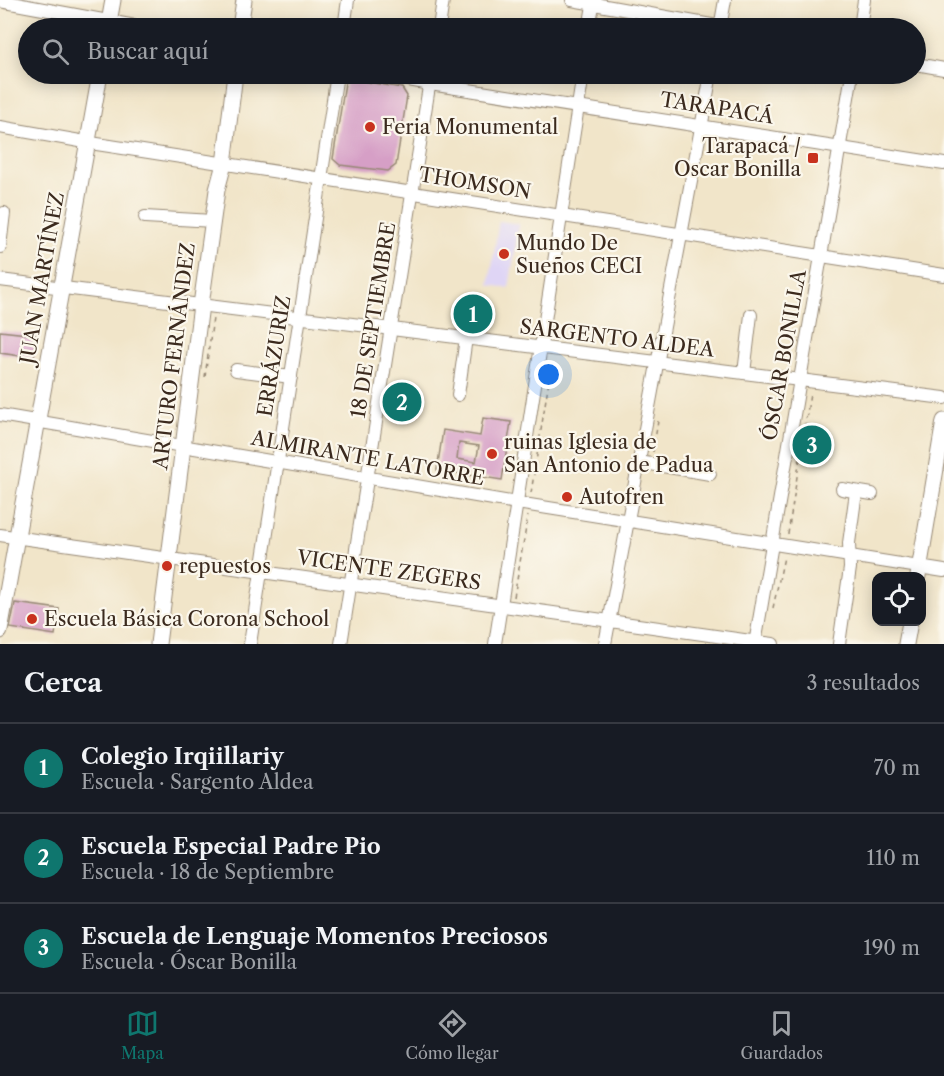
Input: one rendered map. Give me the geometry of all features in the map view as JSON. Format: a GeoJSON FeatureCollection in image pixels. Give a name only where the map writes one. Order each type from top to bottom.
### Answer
{"type":"FeatureCollection","features":[{"type":"Feature","properties":{"kind":"main road"},"geometry":{"type":"LineString","coordinates":[[109,18],[113,0]]}},
{"type":"Feature","properties":{"kind":"main road"},"geometry":{"type":"LineString","coordinates":[[241,18],[244,0]]}},
{"type":"Feature","properties":{"kind":"main road","name":"JUAN MARTÍNEZ"},"geometry":{"type":"LineString","coordinates":[[0,631],[98,84]]}},
{"type":"Feature","properties":{"kind":"main road","name":"ARTURO FERNÁNDEZ"},"geometry":{"type":"LineString","coordinates":[[158,644],[201,305],[219,181],[224,164],[234,84]]}},
{"type":"Feature","properties":{"kind":"main road"},"geometry":{"type":"LineString","coordinates":[[918,572],[944,422]]}},
{"type":"Feature","properties":{"kind":"main road"},"geometry":{"type":"LineString","coordinates":[[906,644],[909,626]]}},
{"type":"Feature","properties":{"kind":"street"},"geometry":{"type":"LineString","coordinates":[[345,18],[348,0]]}},
{"type":"Feature","properties":{"kind":"street"},"geometry":{"type":"LineString","coordinates":[[440,18],[443,0]]}},
{"type":"Feature","properties":{"kind":"street"},"geometry":{"type":"LineString","coordinates":[[572,0],[594,2],[673,18]]}},
{"type":"Feature","properties":{"kind":"street"},"geometry":{"type":"LineString","coordinates":[[723,18],[725,0]]}},
{"type":"Feature","properties":{"kind":"street"},"geometry":{"type":"LineString","coordinates":[[861,18],[864,0]]}},
{"type":"Feature","properties":{"kind":"street"},"geometry":{"type":"LineString","coordinates":[[0,1],[76,18]]}},
{"type":"Feature","properties":{"kind":"street"},"geometry":{"type":"LineString","coordinates":[[592,18],[594,2]]}},
{"type":"Feature","properties":{"kind":"street"},"geometry":{"type":"LineString","coordinates":[[926,66],[944,69]]}},
{"type":"Feature","properties":{"kind":"street","name":"ERRÁZURIZ"},"geometry":{"type":"LineString","coordinates":[[250,644],[335,84]]}},
{"type":"Feature","properties":{"kind":"street","name":"18 DE SEPTIEMBRE"},"geometry":{"type":"LineString","coordinates":[[341,644],[430,84]]}},
{"type":"Feature","properties":{"kind":"street","name":"TARAPACÁ"},"geometry":{"type":"LineString","coordinates":[[458,84],[578,106],[944,164]]}},
{"type":"Feature","properties":{"kind":"street"},"geometry":{"type":"LineString","coordinates":[[495,644],[507,606],[517,503],[581,84]]}},
{"type":"Feature","properties":{"kind":"street"},"geometry":{"type":"LineString","coordinates":[[605,644],[709,84]]}},
{"type":"Feature","properties":{"kind":"street","name":"ÓSCAR BONILLA"},"geometry":{"type":"LineString","coordinates":[[755,643],[850,84]]}},
{"type":"Feature","properties":{"kind":"street","name":"THOMSON"},"geometry":{"type":"LineString","coordinates":[[0,127],[87,143],[944,275]]}},
{"type":"Feature","properties":{"kind":"street"},"geometry":{"type":"LineString","coordinates":[[0,247],[4,213]]}},
{"type":"Feature","properties":{"kind":"street"},"geometry":{"type":"LineString","coordinates":[[145,217],[213,221]]}},
{"type":"Feature","properties":{"kind":"street","name":"SARGENTO ALDEA"},"geometry":{"type":"LineString","coordinates":[[0,280],[944,398]]}},
{"type":"Feature","properties":{"kind":"street"},"geometry":{"type":"LineString","coordinates":[[744,373],[751,315]]}},
{"type":"Feature","properties":{"kind":"street"},"geometry":{"type":"LineString","coordinates":[[458,395],[466,338]]}},
{"type":"Feature","properties":{"kind":"street"},"geometry":{"type":"LineString","coordinates":[[236,370],[291,377]]}},
{"type":"Feature","properties":{"kind":"street","name":"ALMIRANTE LATORRE"},"geometry":{"type":"LineString","coordinates":[[0,415],[517,503],[849,556],[918,572],[944,571]]}},
{"type":"Feature","properties":{"kind":"street"},"geometry":{"type":"LineString","coordinates":[[639,462],[711,474]]}},
{"type":"Feature","properties":{"kind":"street"},"geometry":{"type":"LineString","coordinates":[[842,489],[872,494]]}},
{"type":"Feature","properties":{"kind":"street"},"geometry":{"type":"LineString","coordinates":[[839,644],[850,568],[849,543],[856,492]]}},
{"type":"Feature","properties":{"kind":"street","name":"VICENTE ZEGERS"},"geometry":{"type":"LineString","coordinates":[[0,535],[773,644]]}},
{"type":"Feature","properties":{"kind":"path"},"geometry":{"type":"LineString","coordinates":[[531,493],[552,361]]}},
{"type":"Feature","properties":{"kind":"path"},"geometry":{"type":"LineString","coordinates":[[788,534],[810,394]]}},
{"type":"Feature","properties":{"kind":"path"},"geometry":{"type":"LineString","coordinates":[[507,606],[528,516]]}},
{"type":"Feature","properties":{"kind":"path"},"geometry":{"type":"LineString","coordinates":[[772,611],[784,557]]}},
{"type":"Feature","properties":{"kind":"shaded area","name":"Mundo De Sueños CECI"},"geometry":{"type":"Polygon","coordinates":[[[499,221],[519,224],[509,288],[489,285],[499,221]]]}},
{"type":"Feature","properties":{"kind":"building","name":"Feria Monumental"},"geometry":{"type":"Polygon","coordinates":[[[345,84],[379,84],[402,88],[407,96],[396,165],[388,171],[340,165],[333,159],[345,84]]]}},
{"type":"Feature","properties":{"kind":"building"},"geometry":{"type":"Polygon","coordinates":[[[0,331],[36,335],[34,358],[0,353],[0,331]]]}},
{"type":"Feature","properties":{"kind":"building"},"geometry":{"type":"Polygon","coordinates":[[[483,418],[511,422],[502,480],[437,470],[443,430],[480,436],[483,418]],[[459,443],[457,459],[476,462],[479,446],[459,443]]]}},
{"type":"Feature","properties":{"kind":"building","name":"Escuela Básica Corona School"},"geometry":{"type":"Polygon","coordinates":[[[15,603],[59,609],[55,635],[10,628],[15,603]]]}},
{"type":"Feature","properties":{"kind":"place","name":"Feria Monumental"},"geometry":{"type":"Point","coordinates":[370,127]}},
{"type":"Feature","properties":{"kind":"place","name":"Tarapacá / Oscar Bonilla"},"geometry":{"type":"Point","coordinates":[813,158]}},
{"type":"Feature","properties":{"kind":"place","name":"Mundo De Sueños CECI"},"geometry":{"type":"Point","coordinates":[504,254]}},
{"type":"Feature","properties":{"kind":"place","name":"Colegio Irqiillariy"},"geometry":{"type":"Point","coordinates":[473,314]}},
{"type":"Feature","properties":{"kind":"place","name":"Escuela Especial Padre Pio"},"geometry":{"type":"Point","coordinates":[402,402]}},
{"type":"Feature","properties":{"kind":"place","name":"Escuela de Lenguaje Momentos Preciosos"},"geometry":{"type":"Point","coordinates":[812,445]}},
{"type":"Feature","properties":{"kind":"place","name":"ruinas Iglesia de San Antonio de Padua"},"geometry":{"type":"Point","coordinates":[492,454]}},
{"type":"Feature","properties":{"kind":"place","name":"Autofren"},"geometry":{"type":"Point","coordinates":[567,497]}},
{"type":"Feature","properties":{"kind":"place","name":"repuestos"},"geometry":{"type":"Point","coordinates":[167,566]}},
{"type":"Feature","properties":{"kind":"place","name":"Escuela Básica Corona School"},"geometry":{"type":"Point","coordinates":[32,619]}}]}
